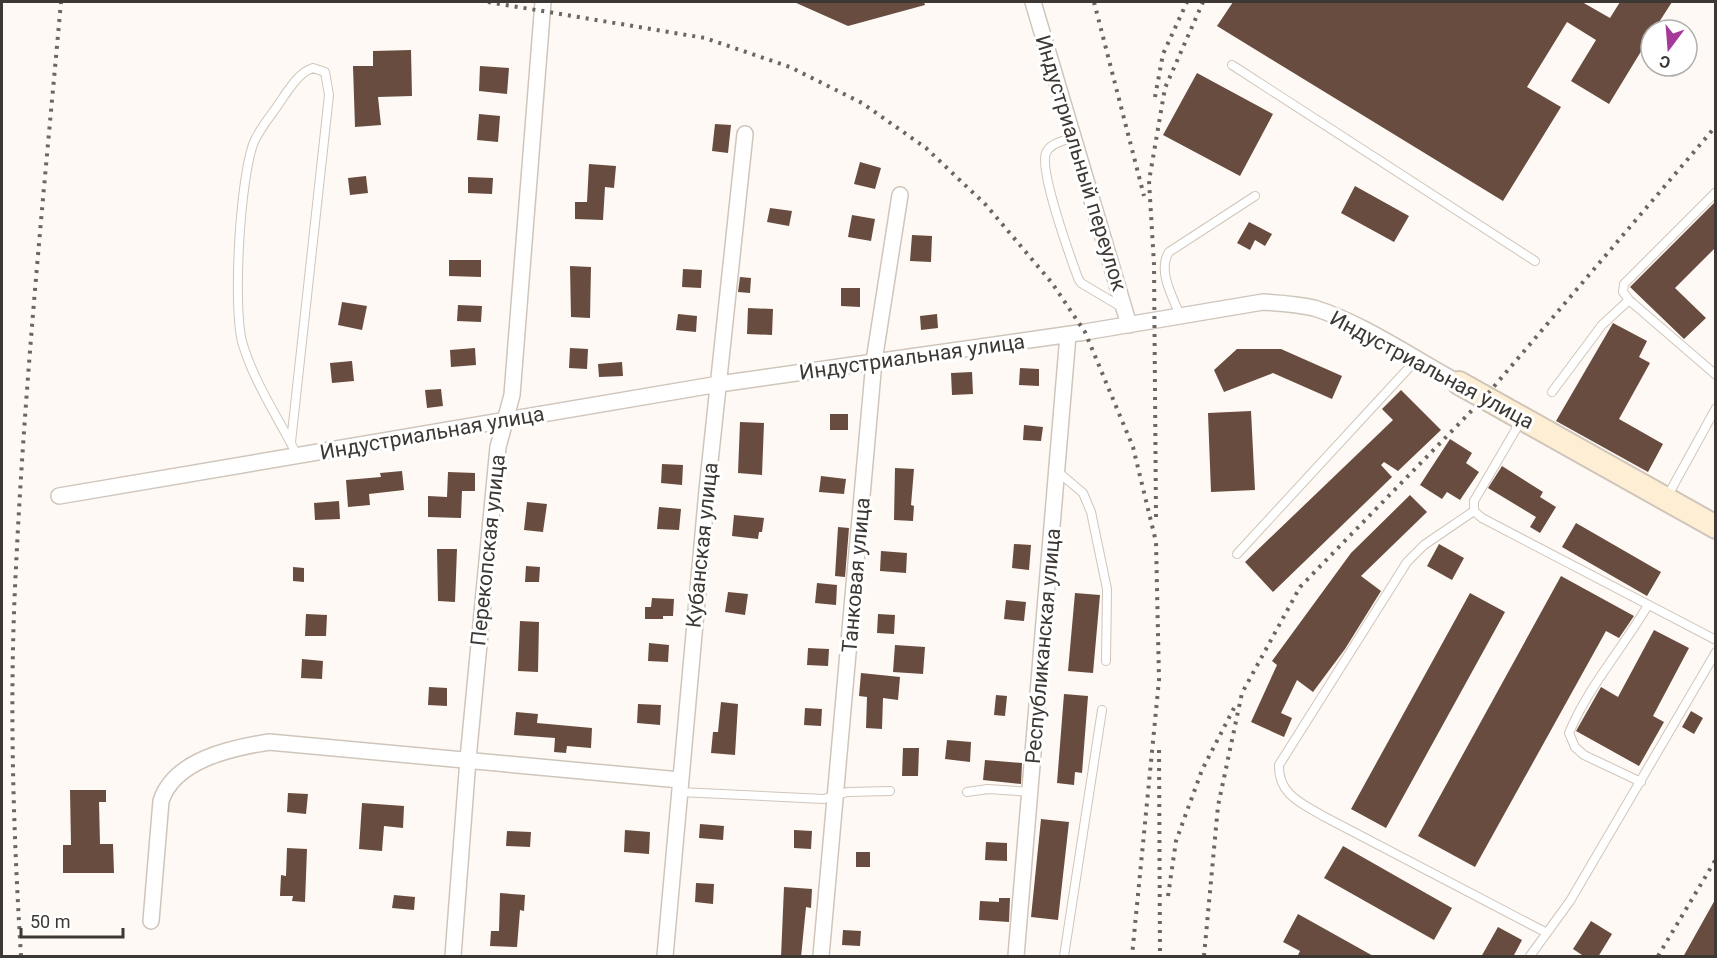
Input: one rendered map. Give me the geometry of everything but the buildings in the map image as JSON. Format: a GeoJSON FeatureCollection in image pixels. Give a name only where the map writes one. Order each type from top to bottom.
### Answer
{"type":"FeatureCollection","features":[{"type":"Feature","properties":{"kind":"street","name":"Перекопская улица"},"geometry":{"type":"LineString","coordinates":[[453,957],[468,759],[498,447],[512,395],[543,2]]}},
{"type":"Feature","properties":{"kind":"street","name":"Индустриальный переулок"},"geometry":{"type":"LineString","coordinates":[[1033,2],[1129,325]]}},
{"type":"Feature","properties":{"kind":"street","name":"Кубанская улица"},"geometry":{"type":"LineString","coordinates":[[665,957],[745,134]]}},
{"type":"Feature","properties":{"kind":"street","name":"Танковая улица"},"geometry":{"type":"LineString","coordinates":[[821,957],[874,361],[900,195]]}},
{"type":"Feature","properties":{"kind":"street","name":"Индустриальная улица"},"geometry":{"type":"LineString","coordinates":[[59,496],[294,449],[507,420],[719,384],[874,361],[1068,335],[1245,304],[1290,303],[1315,309],[1353,325],[1716,527]]}},
{"type":"Feature","properties":{"kind":"street","name":"Республиканская улица"},"geometry":{"type":"LineString","coordinates":[[1016,957],[1068,335]]}},
{"type":"Feature","properties":{"kind":"street"},"geometry":{"type":"LineString","coordinates":[[151,921],[161,801],[171,780],[214,755],[269,742],[468,759],[680,786]]}},
{"type":"Feature","properties":{"kind":"lane"},"geometry":{"type":"LineString","coordinates":[[1232,65],[1535,261]]}},
{"type":"Feature","properties":{"kind":"lane"},"geometry":{"type":"LineString","coordinates":[[313,68],[325,72],[329,95],[294,449],[259,385],[243,345],[239,317],[238,265],[243,203],[254,141],[294,81],[313,68]]}},
{"type":"Feature","properties":{"kind":"lane"},"geometry":{"type":"LineString","coordinates":[[1073,137],[1050,146],[1046,153],[1044,160],[1051,192],[1078,278],[1082,283],[1124,309]]}},
{"type":"Feature","properties":{"kind":"lane"},"geometry":{"type":"LineString","coordinates":[[1716,192],[1624,284],[1623,292],[1629,300],[1716,375]]}},
{"type":"Feature","properties":{"kind":"lane"},"geometry":{"type":"LineString","coordinates":[[1180,315],[1167,281],[1165,258],[1169,252],[1255,196]]}},
{"type":"Feature","properties":{"kind":"lane"},"geometry":{"type":"LineString","coordinates":[[1552,392],[1602,325],[1629,300]]}},
{"type":"Feature","properties":{"kind":"lane"},"geometry":{"type":"LineString","coordinates":[[1237,554],[1416,360]]}},
{"type":"Feature","properties":{"kind":"lane"},"geometry":{"type":"LineString","coordinates":[[1666,499],[1716,408]]}},
{"type":"Feature","properties":{"kind":"lane"},"geometry":{"type":"LineString","coordinates":[[1523,418],[1474,501],[1474,511],[1482,518],[1716,640]]}},
{"type":"Feature","properties":{"kind":"lane"},"geometry":{"type":"LineString","coordinates":[[1057,471],[1083,493],[1091,512],[1107,589],[1106,661]]}},
{"type":"Feature","properties":{"kind":"lane"},"geometry":{"type":"LineString","coordinates":[[1474,511],[1424,545],[1407,562],[1280,765],[1279,778],[1291,797],[1323,816],[1547,933]]}},
{"type":"Feature","properties":{"kind":"lane"},"geometry":{"type":"LineString","coordinates":[[1641,782],[1584,754],[1575,747],[1569,733],[1579,709],[1627,642],[1648,605]]}},
{"type":"Feature","properties":{"kind":"lane"},"geometry":{"type":"LineString","coordinates":[[1530,957],[1570,901],[1716,652]]}},
{"type":"Feature","properties":{"kind":"lane"},"geometry":{"type":"LineString","coordinates":[[1064,957],[1102,710]]}},
{"type":"Feature","properties":{"kind":"lane"},"geometry":{"type":"LineString","coordinates":[[680,786],[795,799],[836,796],[847,792],[890,791]]}},
{"type":"Feature","properties":{"kind":"lane"},"geometry":{"type":"LineString","coordinates":[[967,792],[988,789],[1031,792]]}},
{"type":"Feature","properties":{"kind":"railway"},"geometry":{"type":"LineString","coordinates":[[21,956],[13,762],[14,616],[30,355],[61,2]]}},
{"type":"Feature","properties":{"kind":"railway"},"geometry":{"type":"LineString","coordinates":[[488,2],[705,38],[790,67],[862,103],[926,148],[986,205],[1052,283],[1085,332],[1133,447],[1156,542],[1159,680],[1132,956]]}},
{"type":"Feature","properties":{"kind":"railway"},"geometry":{"type":"LineString","coordinates":[[1094,2],[1144,196]]}},
{"type":"Feature","properties":{"kind":"railway"},"geometry":{"type":"LineString","coordinates":[[1155,97],[1163,54],[1187,2]]}},
{"type":"Feature","properties":{"kind":"railway"},"geometry":{"type":"LineString","coordinates":[[1156,517],[1154,264],[1149,181],[1165,88],[1203,2]]}},
{"type":"Feature","properties":{"kind":"railway"},"geometry":{"type":"LineString","coordinates":[[1204,956],[1218,806],[1242,693],[1300,587],[1485,397],[1716,126]]}},
{"type":"Feature","properties":{"kind":"railway"},"geometry":{"type":"LineString","coordinates":[[1168,896],[1176,841],[1202,770],[1234,708]]}},
{"type":"Feature","properties":{"kind":"railway"},"geometry":{"type":"LineString","coordinates":[[1159,750],[1160,956]]}},
{"type":"Feature","properties":{"kind":"railway"},"geometry":{"type":"LineString","coordinates":[[1658,956],[1716,859]]}}]}
